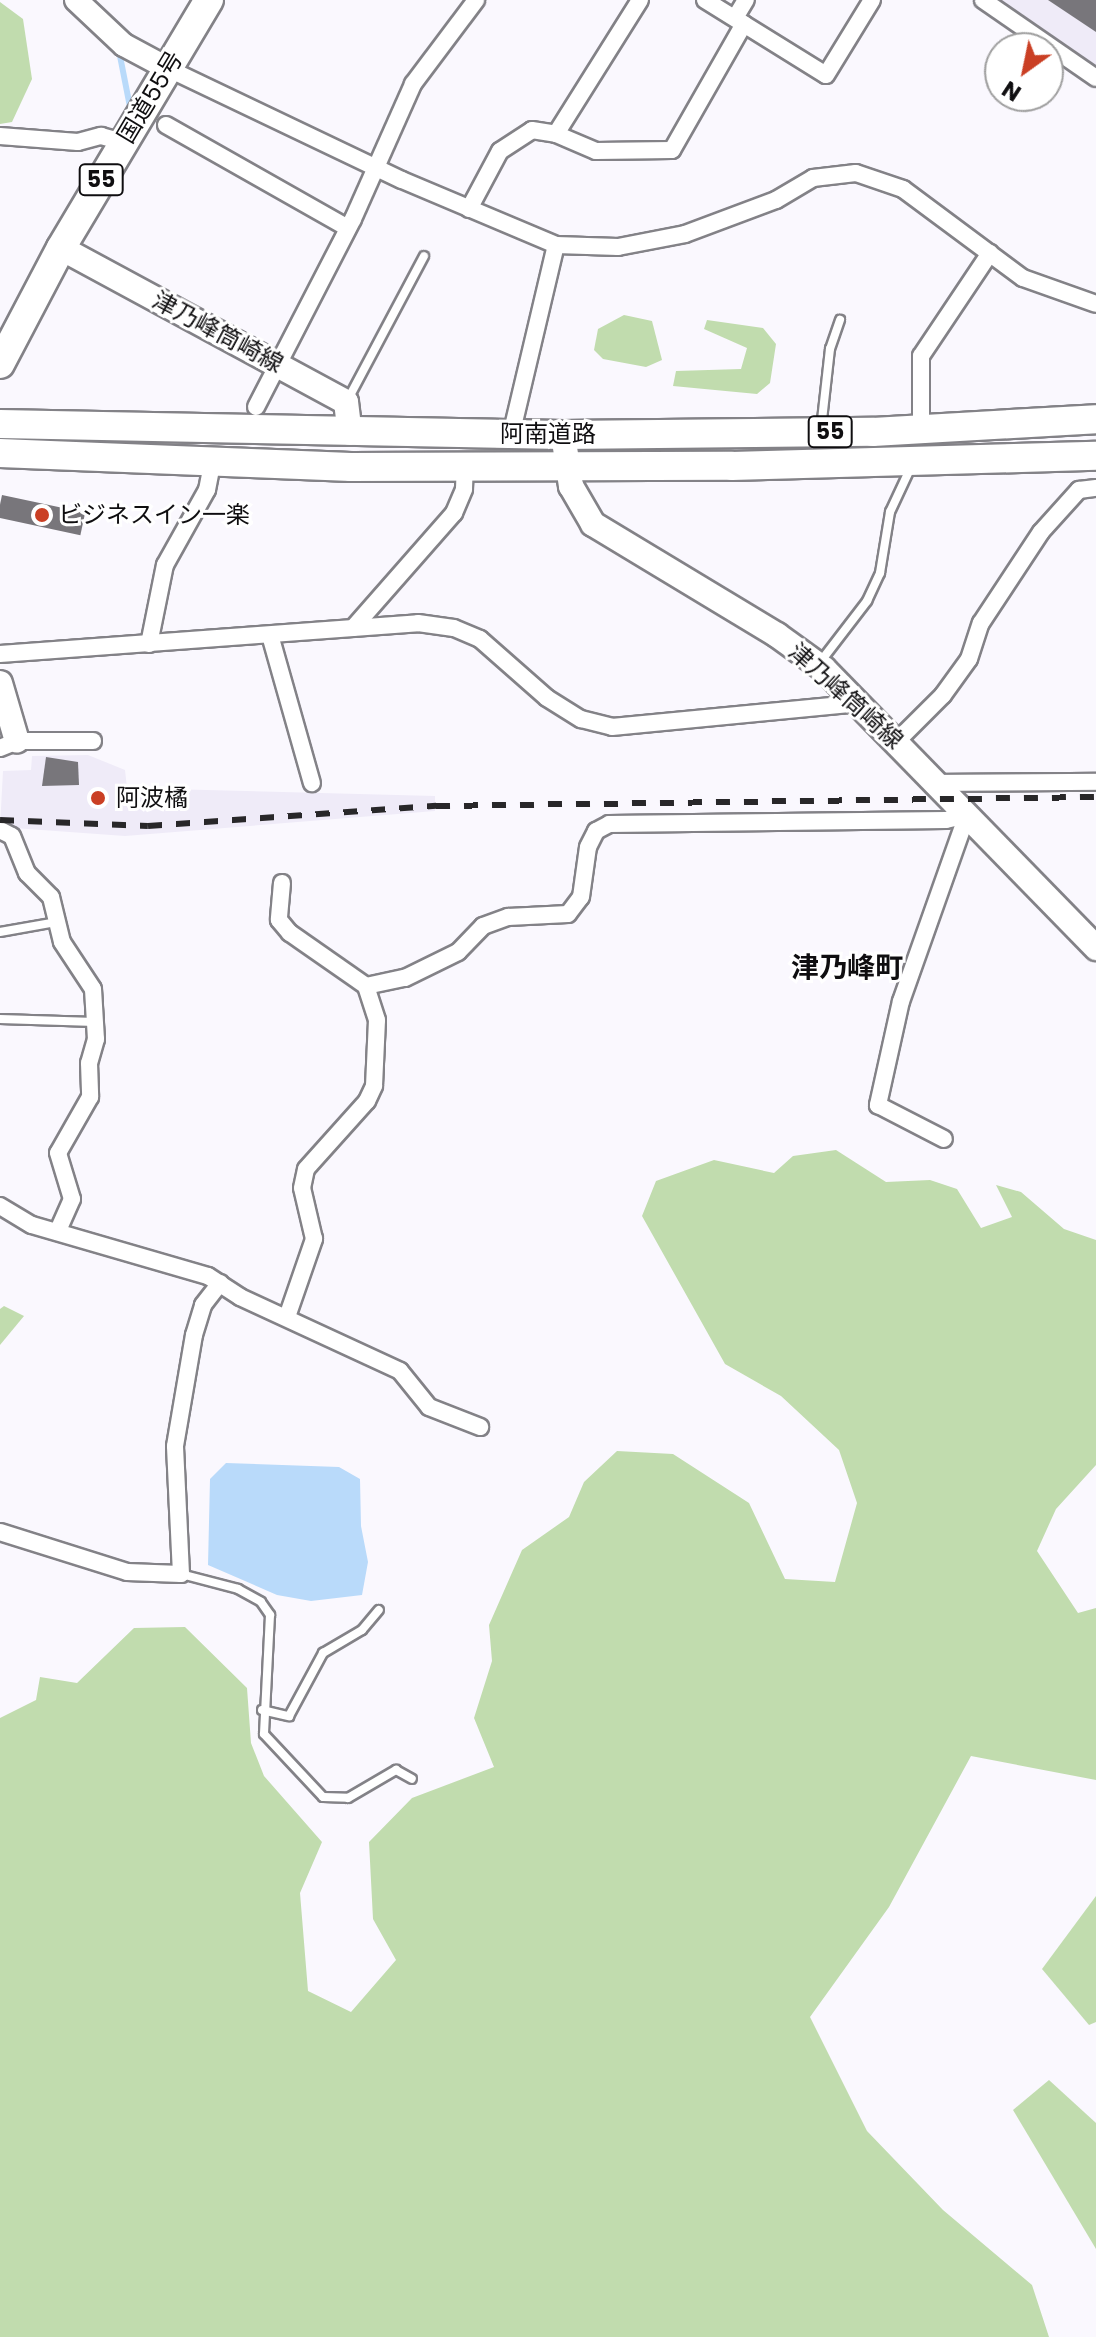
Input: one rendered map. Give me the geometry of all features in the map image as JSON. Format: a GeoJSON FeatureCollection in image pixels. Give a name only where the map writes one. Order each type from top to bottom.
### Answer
{"type":"FeatureCollection","features":[{"type":"Feature","properties":{"kind":"highway","name":"国道55号"},"geometry":{"type":"LineString","coordinates":[[0,364],[61,248],[209,0]]}},
{"type":"Feature","properties":{"kind":"highway","name":"阿南道路"},"geometry":{"type":"LineString","coordinates":[[0,424],[563,435],[921,429],[1096,419]]}},
{"type":"Feature","properties":{"kind":"highway","name":"阿南道路"},"geometry":{"type":"LineString","coordinates":[[0,453],[212,464],[567,466],[1087,457]]}},
{"type":"Feature","properties":{"kind":"main road","name":"津乃峰筒崎線"},"geometry":{"type":"LineString","coordinates":[[61,248],[346,402]]}},
{"type":"Feature","properties":{"kind":"main road"},"geometry":{"type":"LineString","coordinates":[[346,402],[350,433]]}},
{"type":"Feature","properties":{"kind":"main road","name":"津乃峰筒崎線"},"geometry":{"type":"LineString","coordinates":[[563,435],[567,466],[580,508],[610,539],[777,635],[818,665],[860,703],[1096,948]]}},
{"type":"Feature","properties":{"kind":"main road"},"geometry":{"type":"LineString","coordinates":[[0,683],[9,744]]}},
{"type":"Feature","properties":{"kind":"street"},"geometry":{"type":"LineString","coordinates":[[76,0],[124,45],[167,68],[469,209],[556,245],[618,247],[685,234],[837,172],[882,179],[903,189],[1023,278],[1096,304]]}},
{"type":"Feature","properties":{"kind":"street"},"geometry":{"type":"LineString","coordinates":[[256,407],[348,228],[413,84],[476,0]]}},
{"type":"Feature","properties":{"kind":"street"},"geometry":{"type":"LineString","coordinates":[[556,134],[640,0]]}},
{"type":"Feature","properties":{"kind":"street"},"geometry":{"type":"LineString","coordinates":[[705,0],[826,75],[872,0]]}},
{"type":"Feature","properties":{"kind":"street"},"geometry":{"type":"LineString","coordinates":[[469,209],[500,151],[532,130],[556,134],[596,151],[672,150],[739,21],[746,0]]}},
{"type":"Feature","properties":{"kind":"street"},"geometry":{"type":"LineString","coordinates":[[983,0],[1096,78]]}},
{"type":"Feature","properties":{"kind":"street"},"geometry":{"type":"LineString","coordinates":[[166,125],[348,228]]}},
{"type":"Feature","properties":{"kind":"street"},"geometry":{"type":"LineString","coordinates":[[0,136],[78,142],[101,136],[124,142]]}},
{"type":"Feature","properties":{"kind":"street"},"geometry":{"type":"LineString","coordinates":[[511,435],[556,245]]}},
{"type":"Feature","properties":{"kind":"street"},"geometry":{"type":"LineString","coordinates":[[921,429],[921,356],[990,253]]}},
{"type":"Feature","properties":{"kind":"street"},"geometry":{"type":"LineString","coordinates":[[897,741],[943,695],[969,659],[981,623],[1019,560],[1088,489],[1087,457]]}},
{"type":"Feature","properties":{"kind":"street"},"geometry":{"type":"LineString","coordinates":[[149,644],[165,565],[207,490],[212,464]]}},
{"type":"Feature","properties":{"kind":"street"},"geometry":{"type":"LineString","coordinates":[[353,628],[454,513],[464,489],[465,465]]}},
{"type":"Feature","properties":{"kind":"street"},"geometry":{"type":"LineString","coordinates":[[0,654],[418,623],[454,628],[480,639],[581,719],[612,727],[860,703]]}},
{"type":"Feature","properties":{"kind":"street"},"geometry":{"type":"LineString","coordinates":[[270,635],[312,783]]}},
{"type":"Feature","properties":{"kind":"street"},"geometry":{"type":"LineString","coordinates":[[9,744],[93,741]]}},
{"type":"Feature","properties":{"kind":"street"},"geometry":{"type":"LineString","coordinates":[[937,783],[1096,782]]}},
{"type":"Feature","properties":{"kind":"street"},"geometry":{"type":"LineString","coordinates":[[366,986],[418,972],[458,952],[483,926],[496,921],[568,914],[581,897],[588,847],[596,831],[609,824],[946,820],[967,815]]}},
{"type":"Feature","properties":{"kind":"street"},"geometry":{"type":"LineString","coordinates":[[944,1139],[878,1105],[901,1001],[967,815]]}},
{"type":"Feature","properties":{"kind":"street"},"geometry":{"type":"LineString","coordinates":[[0,830],[12,836],[27,873],[51,897],[69,955],[88,975],[95,1022],[90,1097],[58,1153],[72,1199],[57,1232]]}},
{"type":"Feature","properties":{"kind":"street"},"geometry":{"type":"LineString","coordinates":[[282,883],[279,920],[284,927],[366,986],[377,1020],[374,1086],[367,1101],[306,1169],[302,1188],[314,1239],[287,1317]]}},
{"type":"Feature","properties":{"kind":"street"},"geometry":{"type":"LineString","coordinates":[[0,1206],[32,1225],[220,1283],[400,1371],[429,1407],[480,1427]]}},
{"type":"Feature","properties":{"kind":"street"},"geometry":{"type":"LineString","coordinates":[[0,1532],[127,1572],[181,1574],[175,1446],[194,1335],[203,1305],[220,1283]]}},
{"type":"Feature","properties":{"kind":"lane"},"geometry":{"type":"LineString","coordinates":[[346,402],[424,256]]}},
{"type":"Feature","properties":{"kind":"lane"},"geometry":{"type":"LineString","coordinates":[[820,432],[830,349],[840,320]]}},
{"type":"Feature","properties":{"kind":"lane"},"geometry":{"type":"LineString","coordinates":[[818,665],[867,601],[880,573],[890,512],[912,462]]}},
{"type":"Feature","properties":{"kind":"lane"},"geometry":{"type":"LineString","coordinates":[[0,932],[57,922]]}},
{"type":"Feature","properties":{"kind":"lane"},"geometry":{"type":"LineString","coordinates":[[0,1019],[95,1022]]}},
{"type":"Feature","properties":{"kind":"lane"},"geometry":{"type":"LineString","coordinates":[[181,1574],[238,1589],[261,1602],[270,1615],[262,1710],[267,1742],[307,1775],[323,1797],[348,1798],[396,1770],[412,1779]]}},
{"type":"Feature","properties":{"kind":"lane"},"geometry":{"type":"LineString","coordinates":[[262,1710],[289,1716],[323,1653],[362,1630],[379,1610]]}},
{"type":"Feature","properties":{"kind":"shaded area"},"geometry":{"type":"Polygon","coordinates":[[[992,0],[1096,0],[1096,72],[1064,50],[1064,32],[1038,32],[992,0]]]}},
{"type":"Feature","properties":{"kind":"shaded area"},"geometry":{"type":"Polygon","coordinates":[[[88,755],[125,770],[127,788],[435,796],[435,811],[125,836],[0,827],[3,771],[31,770],[32,756],[88,755]]]}},
{"type":"Feature","properties":{"kind":"green space"},"geometry":{"type":"Polygon","coordinates":[[[0,2],[23,19],[32,79],[12,122],[0,124],[0,2]]]}},
{"type":"Feature","properties":{"kind":"green space"},"geometry":{"type":"Polygon","coordinates":[[[624,315],[652,321],[662,360],[646,367],[603,359],[594,350],[598,329],[624,315]]]}},
{"type":"Feature","properties":{"kind":"green space"},"geometry":{"type":"Polygon","coordinates":[[[707,320],[763,328],[776,344],[770,383],[757,394],[673,386],[676,371],[741,369],[747,348],[704,329],[707,320]]]}},
{"type":"Feature","properties":{"kind":"green space"},"geometry":{"type":"Polygon","coordinates":[[[836,1150],[886,1182],[930,1180],[957,1189],[981,1228],[1012,1217],[996,1185],[1021,1192],[1064,1229],[1096,1240],[1096,1465],[1056,1509],[1037,1551],[1078,1613],[1096,1608],[1096,1780],[971,1756],[889,1907],[810,2017],[867,2131],[943,2210],[1032,2285],[1049,2337],[0,2337],[0,1718],[36,1700],[40,1677],[77,1683],[134,1628],[185,1627],[247,1688],[251,1743],[264,1776],[322,1842],[300,1893],[308,1991],[351,2012],[396,1960],[373,1919],[369,1842],[412,1798],[494,1767],[474,1718],[492,1661],[489,1625],[522,1550],[569,1517],[584,1482],[617,1451],[673,1454],[749,1503],[785,1579],[835,1582],[857,1503],[839,1450],[781,1396],[725,1364],[642,1216],[656,1181],[714,1160],[774,1173],[793,1156],[836,1150]]]}},
{"type":"Feature","properties":{"kind":"green space"},"geometry":{"type":"Polygon","coordinates":[[[4,1306],[24,1316],[0,1345],[0,1309],[4,1306]]]}},
{"type":"Feature","properties":{"kind":"green space"},"geometry":{"type":"Polygon","coordinates":[[[1096,1896],[1096,2022],[1089,2025],[1042,1969],[1096,1896]]]}},
{"type":"Feature","properties":{"kind":"green space"},"geometry":{"type":"Polygon","coordinates":[[[1049,2080],[1096,2123],[1096,2249],[1013,2110],[1049,2080]]]}},
{"type":"Feature","properties":{"kind":"water"},"geometry":{"type":"Polygon","coordinates":[[[226,1463],[339,1467],[360,1479],[361,1526],[368,1562],[362,1595],[311,1601],[277,1595],[208,1565],[210,1479],[226,1463]]]}},
{"type":"Feature","properties":{"kind":"building"},"geometry":{"type":"Polygon","coordinates":[[[1048,0],[1096,0],[1096,32],[1048,0]]]}},
{"type":"Feature","properties":{"kind":"building","name":"ビジネスイン一楽"},"geometry":{"type":"Polygon","coordinates":[[[2,495],[85,513],[80,535],[0,518],[2,495]]]}},
{"type":"Feature","properties":{"kind":"building"},"geometry":{"type":"Polygon","coordinates":[[[46,757],[78,762],[79,785],[42,786],[46,757]]]}},
{"type":"Feature","properties":{"kind":"waterway"},"geometry":{"type":"LineString","coordinates":[[120,56],[130,107]]}},
{"type":"Feature","properties":{"kind":"railway"},"geometry":{"type":"LineString","coordinates":[[0,820],[148,826],[436,806],[1096,797]]}},
{"type":"Feature","properties":{"kind":"place","name":"ビジネスイン一楽"},"geometry":{"type":"Point","coordinates":[42,515]}},
{"type":"Feature","properties":{"kind":"place","name":"阿波橘"},"geometry":{"type":"Point","coordinates":[98,798]}},
{"type":"Feature","properties":{"kind":"district","name":"津乃峰町"},"geometry":{"type":"Point","coordinates":[847,968]}}]}
